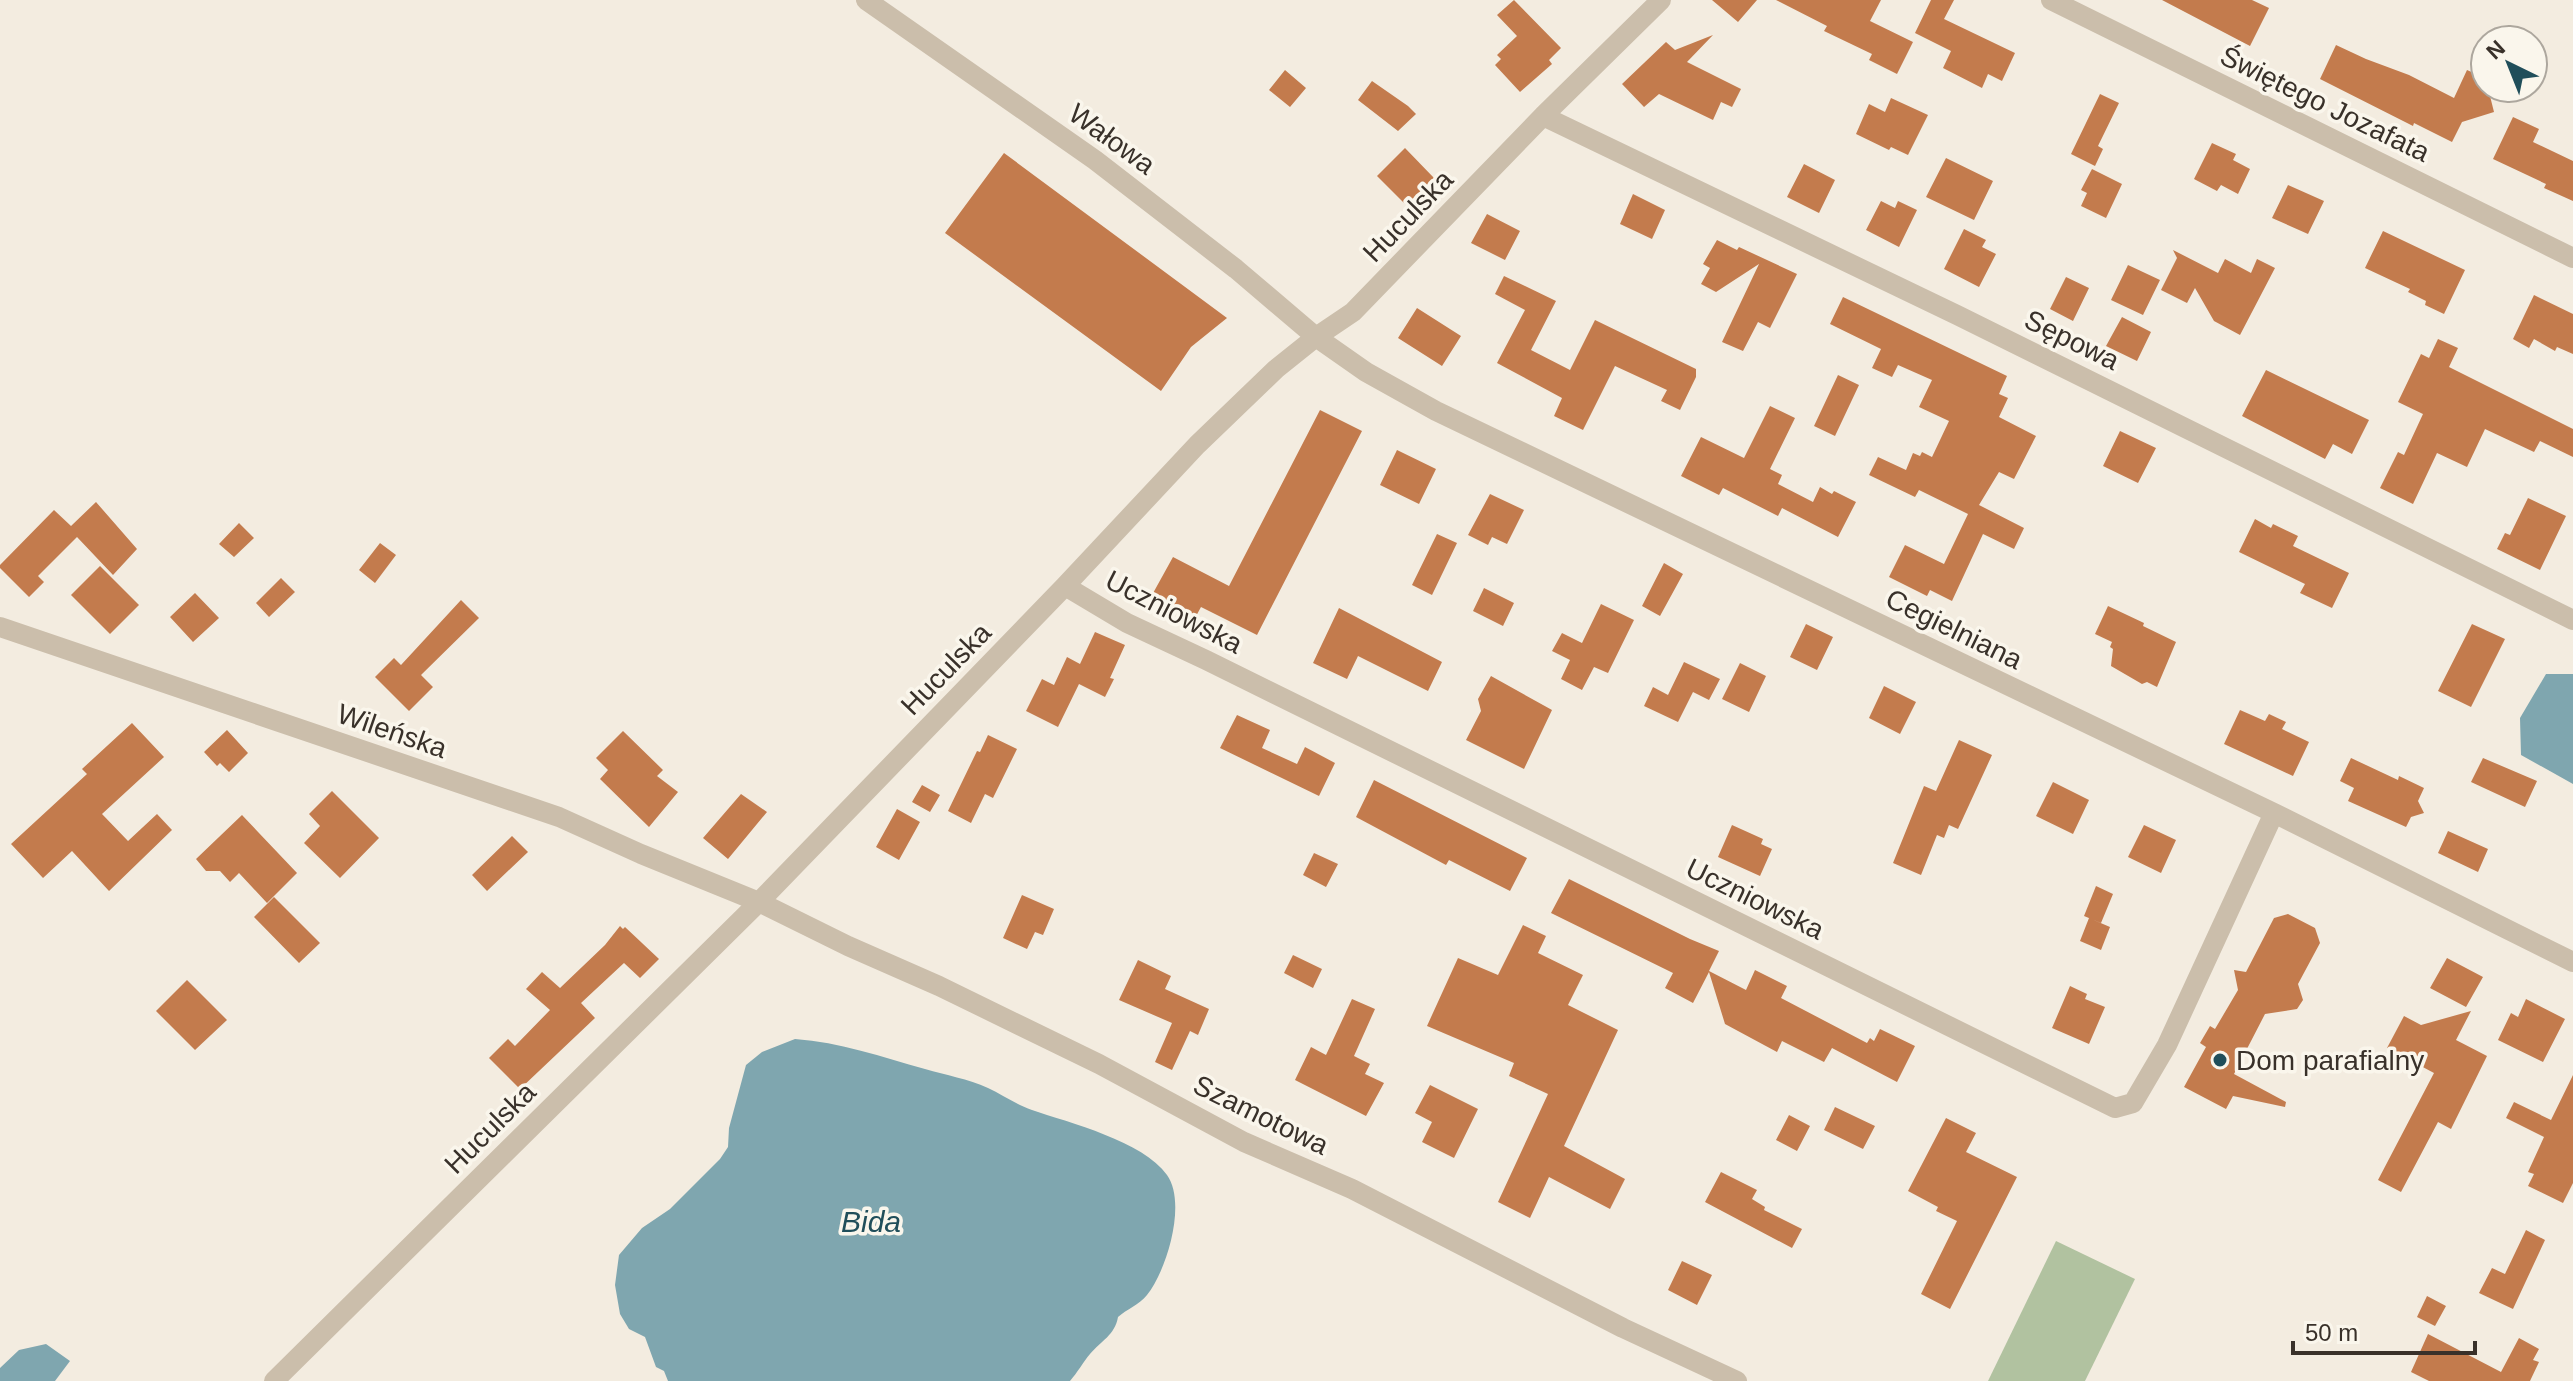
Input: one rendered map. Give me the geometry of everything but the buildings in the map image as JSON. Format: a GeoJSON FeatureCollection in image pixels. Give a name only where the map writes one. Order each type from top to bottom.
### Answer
{"type":"FeatureCollection","features":[{"type":"Feature","properties":{"kind":"street","name":"Wałowa"},"geometry":{"type":"LineString","coordinates":[[866,0],[1095,160],[1236,269],[1316,337]]}},
{"type":"Feature","properties":{"kind":"street","name":"Huculska"},"geometry":{"type":"LineString","coordinates":[[274,1381],[759,902],[1197,445],[1276,369],[1353,312],[1543,116],[1661,0]]}},
{"type":"Feature","properties":{"kind":"street","name":"Świętego Jozafata"},"geometry":{"type":"LineString","coordinates":[[2051,0],[2573,258]]}},
{"type":"Feature","properties":{"kind":"street","name":"Sępowa"},"geometry":{"type":"LineString","coordinates":[[1543,116],[1986,328],[2573,620]]}},
{"type":"Feature","properties":{"kind":"street","name":"Cegielniana"},"geometry":{"type":"LineString","coordinates":[[1316,337],[1366,372],[1436,411],[2274,813],[2573,962]]}},
{"type":"Feature","properties":{"kind":"street","name":"Uczniowska"},"geometry":{"type":"LineString","coordinates":[[1065,586],[1127,623],[2115,1108],[2133,1103],[2167,1045],[2274,813]]}},
{"type":"Feature","properties":{"kind":"street","name":"Wileńska"},"geometry":{"type":"LineString","coordinates":[[0,627],[559,817],[759,902]]}},
{"type":"Feature","properties":{"kind":"street","name":"Szamotowa"},"geometry":{"type":"LineString","coordinates":[[759,902],[1006,1018],[1244,1142],[1352,1189],[1623,1328],[1737,1381]]}},
{"type":"Feature","properties":{"kind":"green space"},"geometry":{"type":"Polygon","coordinates":[[[2056,1241],[2135,1279],[2085,1381],[1988,1381],[2056,1241]]]}},
{"type":"Feature","properties":{"kind":"water"},"geometry":{"type":"Polygon","coordinates":[[[2546,674],[2573,674],[2573,784],[2521,755],[2520,718],[2546,674]]]}},
{"type":"Feature","properties":{"kind":"water","name":"Bida"},"geometry":{"type":"Polygon","coordinates":[[[795,1039],[861,1051],[980,1085],[1026,1108],[1124,1143],[1156,1163],[1167,1175],[1173,1187],[1175,1219],[1161,1270],[1147,1295],[1118,1317],[1111,1333],[1070,1381],[668,1381],[664,1371],[656,1367],[645,1337],[629,1329],[620,1314],[615,1285],[619,1255],[642,1228],[670,1209],[720,1159],[728,1147],[729,1128],[746,1065],[762,1052],[795,1039]]]}},
{"type":"Feature","properties":{"kind":"water"},"geometry":{"type":"Polygon","coordinates":[[[46,1344],[70,1361],[55,1381],[0,1381],[0,1368],[19,1350],[46,1344]]]}},
{"type":"Feature","properties":{"kind":"place","name":"Dom parafialny"},"geometry":{"type":"Point","coordinates":[2220,1060]}}]}
